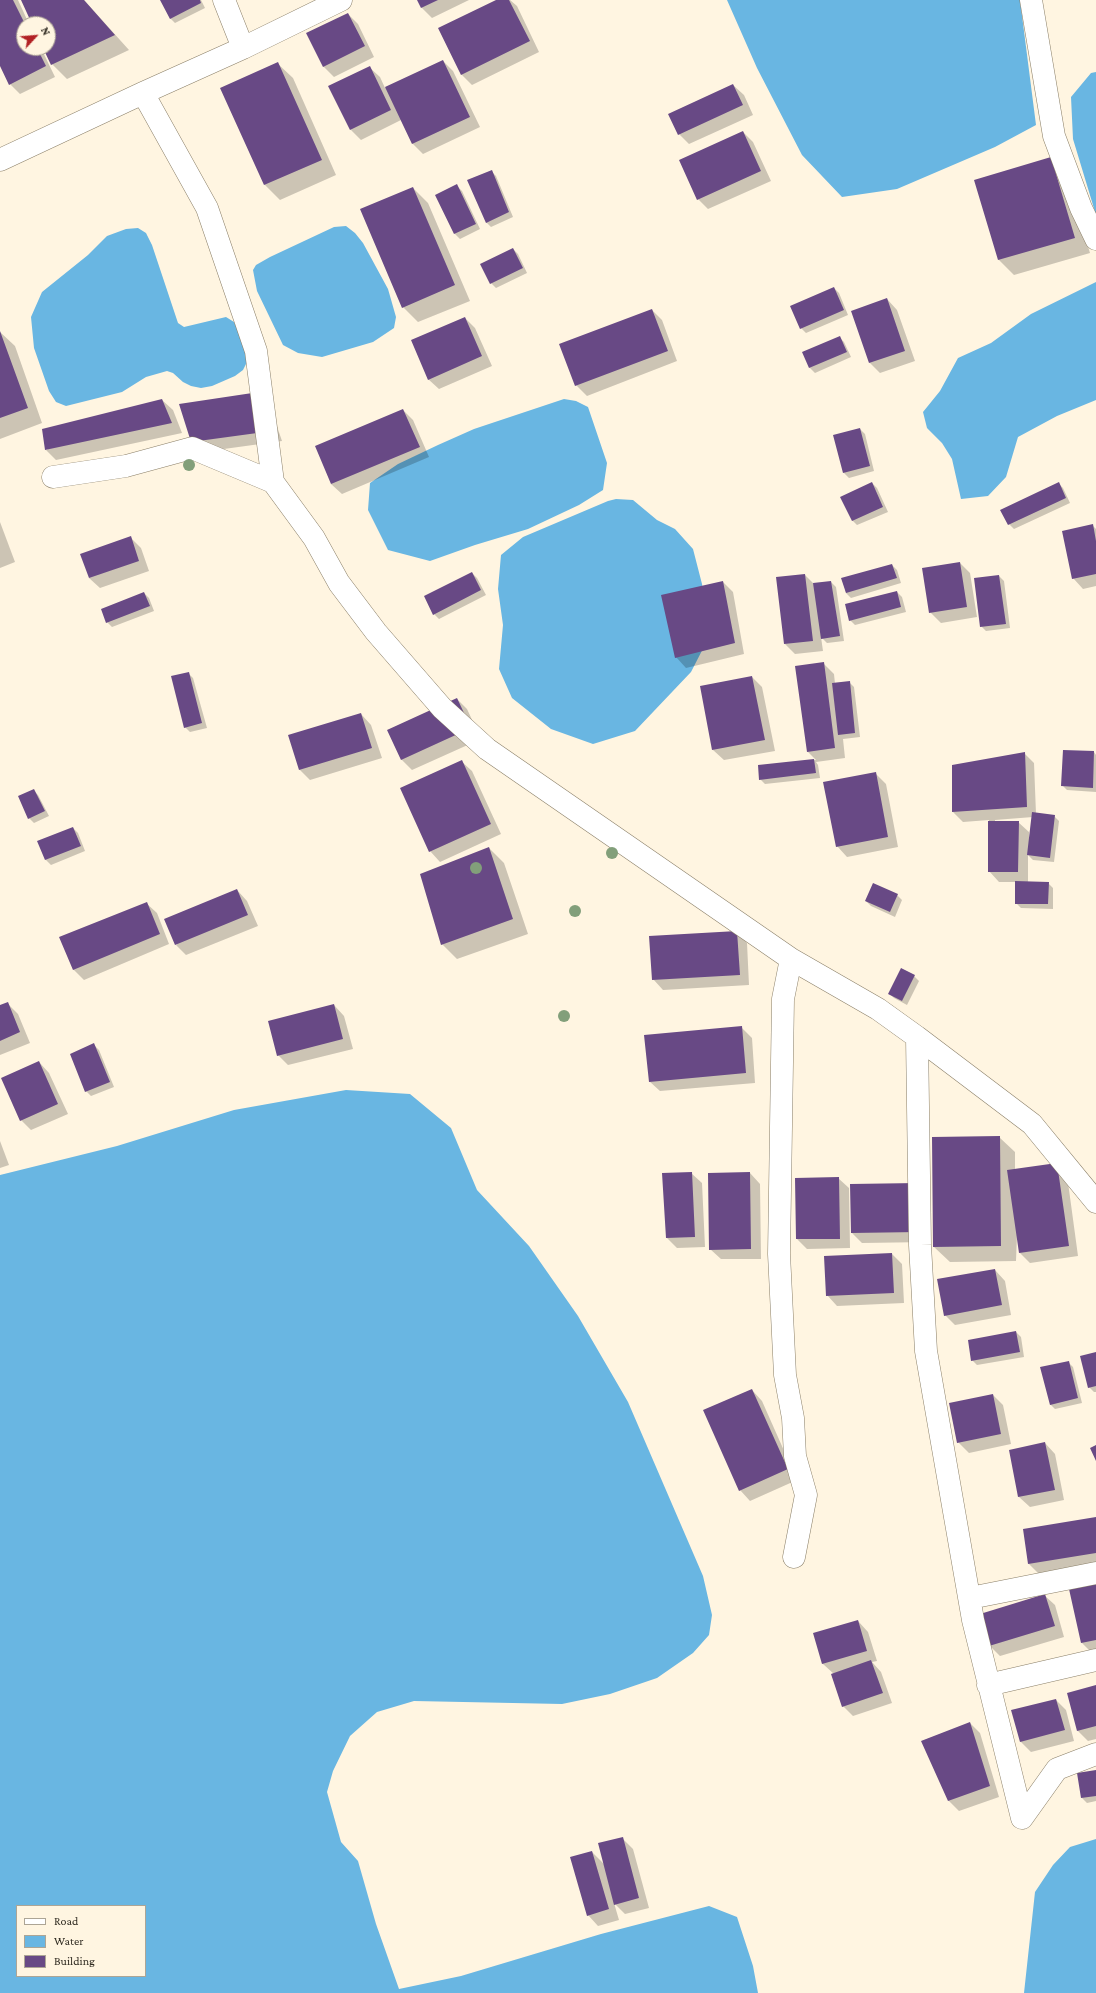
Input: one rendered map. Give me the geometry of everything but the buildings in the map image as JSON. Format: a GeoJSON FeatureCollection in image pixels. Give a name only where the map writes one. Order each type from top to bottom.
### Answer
{"type":"FeatureCollection","features":[{"type":"Feature","properties":{"kind":"street"},"geometry":{"type":"LineString","coordinates":[[224,0],[243,48]]}},
{"type":"Feature","properties":{"kind":"street"},"geometry":{"type":"LineString","coordinates":[[0,160],[243,48],[341,0]]}},
{"type":"Feature","properties":{"kind":"street"},"geometry":{"type":"LineString","coordinates":[[1031,0],[1054,136],[1081,208],[1096,239]]}},
{"type":"Feature","properties":{"kind":"street"},"geometry":{"type":"LineString","coordinates":[[143,93],[207,208],[256,351],[273,482],[314,538],[339,583],[376,632],[442,708],[488,749],[791,959],[878,1009],[917,1037],[1032,1124],[1096,1202]]}},
{"type":"Feature","properties":{"kind":"street"},"geometry":{"type":"LineString","coordinates":[[53,477],[126,466],[192,448],[273,482]]}},
{"type":"Feature","properties":{"kind":"street"},"geometry":{"type":"LineString","coordinates":[[791,959],[783,999],[779,1254],[785,1375],[792,1418],[795,1456],[806,1495],[794,1557]]}},
{"type":"Feature","properties":{"kind":"street"},"geometry":{"type":"LineString","coordinates":[[917,1037],[920,1245],[926,1350],[973,1620],[1022,1818],[1057,1769],[1096,1754]]}},
{"type":"Feature","properties":{"kind":"street"},"geometry":{"type":"LineString","coordinates":[[970,1598],[1096,1573]]}},
{"type":"Feature","properties":{"kind":"street"},"geometry":{"type":"LineString","coordinates":[[988,1685],[1096,1660]]}},
{"type":"Feature","properties":{"kind":"water"},"geometry":{"type":"Polygon","coordinates":[[[727,0],[1020,0],[1036,125],[995,147],[897,189],[842,197],[802,155],[757,68],[727,0]]]}},
{"type":"Feature","properties":{"kind":"water"},"geometry":{"type":"Polygon","coordinates":[[[1096,72],[1096,215],[1073,139],[1071,97],[1091,73],[1096,72]]]}},
{"type":"Feature","properties":{"kind":"water"},"geometry":{"type":"Polygon","coordinates":[[[346,226],[355,233],[363,243],[388,289],[396,317],[394,328],[373,342],[322,357],[298,353],[283,345],[257,291],[253,270],[256,265],[270,257],[334,227],[346,226]]]}},
{"type":"Feature","properties":{"kind":"water"},"geometry":{"type":"Polygon","coordinates":[[[138,228],[146,233],[152,245],[178,323],[184,327],[226,317],[234,322],[245,342],[247,362],[243,370],[235,376],[212,386],[201,388],[191,386],[183,382],[173,373],[167,371],[146,377],[122,392],[66,406],[56,402],[49,391],[34,348],[31,317],[42,292],[88,255],[107,236],[126,229],[138,228]]]}},
{"type":"Feature","properties":{"kind":"water"},"geometry":{"type":"Polygon","coordinates":[[[1096,282],[1096,400],[1057,416],[1018,437],[1006,477],[988,496],[961,499],[952,459],[942,443],[927,428],[923,412],[940,391],[958,358],[991,343],[1031,314],[1096,282]]]}},
{"type":"Feature","properties":{"kind":"water"},"geometry":{"type":"Polygon","coordinates":[[[564,399],[576,401],[588,407],[607,463],[603,490],[579,505],[528,529],[475,545],[430,561],[388,550],[368,510],[370,483],[398,464],[474,429],[564,399]]]}},
{"type":"Feature","properties":{"kind":"water"},"geometry":{"type":"Polygon","coordinates":[[[616,499],[633,500],[657,520],[675,529],[693,549],[702,584],[710,635],[691,672],[635,731],[593,744],[551,729],[512,698],[499,669],[503,625],[498,589],[501,555],[523,537],[616,499]]]}},
{"type":"Feature","properties":{"kind":"water"},"geometry":{"type":"Polygon","coordinates":[[[346,1090],[410,1094],[451,1128],[477,1190],[529,1246],[578,1316],[628,1402],[703,1576],[712,1615],[709,1635],[693,1653],[657,1678],[610,1694],[562,1704],[414,1701],[377,1712],[350,1736],[333,1771],[327,1792],[341,1842],[358,1861],[376,1924],[399,1989],[461,1976],[601,1934],[709,1906],[737,1917],[753,1966],[758,1993],[0,1993],[0,1175],[117,1146],[234,1110],[346,1090]]]}},
{"type":"Feature","properties":{"kind":"water"},"geometry":{"type":"Polygon","coordinates":[[[1096,1839],[1096,1993],[1024,1993],[1035,1892],[1053,1865],[1070,1847],[1096,1839]]]}}]}
